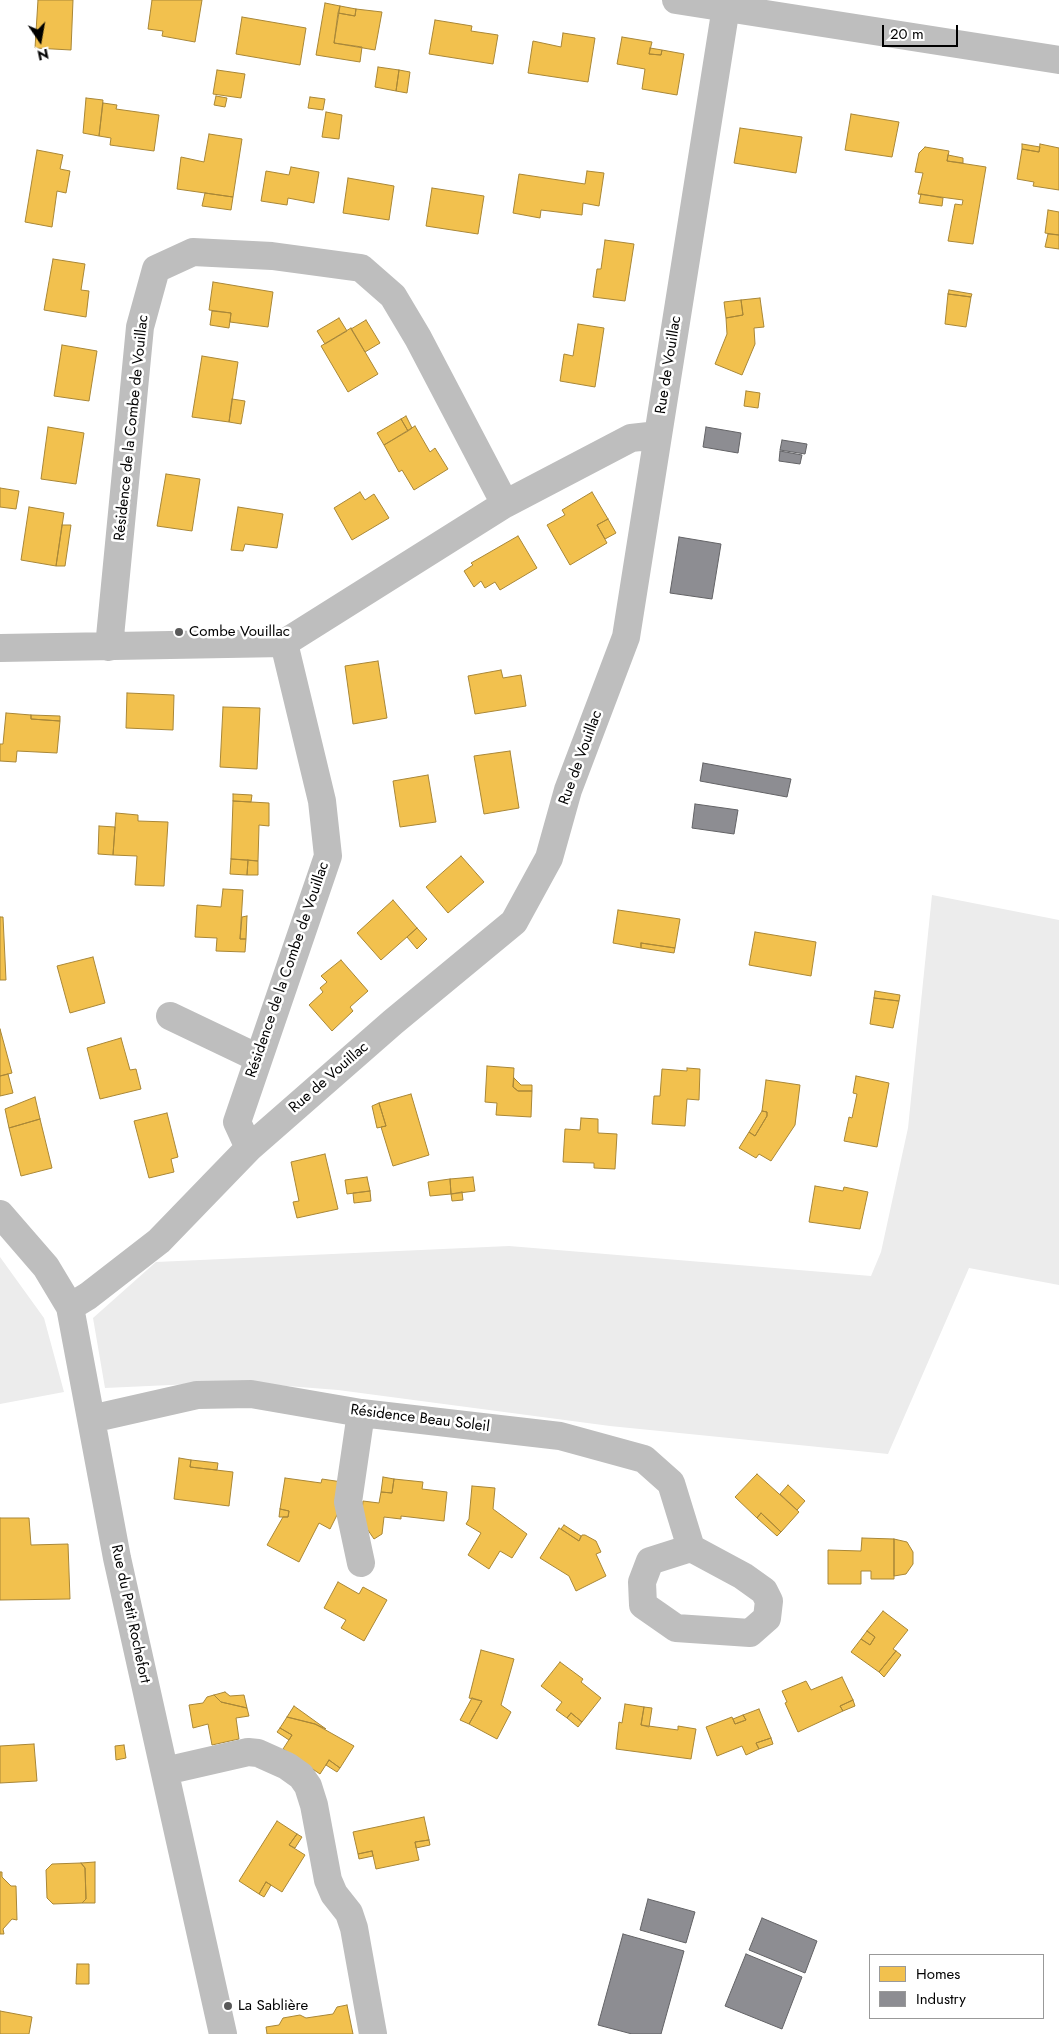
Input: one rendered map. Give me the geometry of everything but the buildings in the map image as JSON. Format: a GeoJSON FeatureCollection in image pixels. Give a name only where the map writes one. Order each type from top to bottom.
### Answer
{"type":"FeatureCollection","features":[{"type":"Feature","properties":{"kind":"street"},"geometry":{"type":"LineString","coordinates":[[676,0],[1059,60]]}},
{"type":"Feature","properties":{"kind":"street","name":"Rue de Vouillac"},"geometry":{"type":"LineString","coordinates":[[70,1307],[88,1296],[159,1241],[249,1148],[393,1022],[514,922],[548,858],[568,790],[626,637],[726,7]]}},
{"type":"Feature","properties":{"kind":"street","name":"Résidence de la Combe de Vouillac"},"geometry":{"type":"LineString","coordinates":[[109,647],[140,327],[156,269],[193,252],[272,256],[360,268],[393,296],[418,338],[505,504]]}},
{"type":"Feature","properties":{"kind":"street"},"geometry":{"type":"LineString","coordinates":[[0,648],[284,643],[505,504],[632,438],[658,435]]}},
{"type":"Feature","properties":{"kind":"street","name":"Résidence de la Combe de Vouillac"},"geometry":{"type":"LineString","coordinates":[[249,1148],[237,1122],[328,856],[322,800],[284,643]]}},
{"type":"Feature","properties":{"kind":"street"},"geometry":{"type":"LineString","coordinates":[[170,1016],[258,1058]]}},
{"type":"Feature","properties":{"kind":"street","name":"Rue du Petit Rochefort"},"geometry":{"type":"LineString","coordinates":[[0,1214],[46,1267],[70,1307],[117,1558],[223,2034]]}},
{"type":"Feature","properties":{"kind":"street","name":"Résidence Beau Soleil"},"geometry":{"type":"LineString","coordinates":[[91,1419],[197,1395],[224,1393],[251,1394],[361,1413],[560,1436],[644,1459],[671,1483],[691,1548]]}},
{"type":"Feature","properties":{"kind":"street"},"geometry":{"type":"LineString","coordinates":[[361,1413],[348,1502],[361,1563]]}},
{"type":"Feature","properties":{"kind":"street"},"geometry":{"type":"LineString","coordinates":[[165,1771],[248,1752],[258,1753],[287,1766],[301,1776],[308,1786],[314,1805],[328,1880],[354,1928],[373,2034]]}},
{"type":"Feature","properties":{"kind":"shaded area"},"geometry":{"type":"Polygon","coordinates":[[[932,895],[1059,920],[1059,1285],[969,1268],[888,1454],[610,1426],[338,1390],[236,1382],[105,1388],[93,1318],[156,1262],[509,1246],[871,1276],[881,1252],[908,1128],[932,895]]]}},
{"type":"Feature","properties":{"kind":"shaded area"},"geometry":{"type":"Polygon","coordinates":[[[0,1257],[44,1318],[64,1392],[0,1404],[0,1257]]]}},
{"type":"Feature","properties":{"kind":"place","name":"Combe Vouillac"},"geometry":{"type":"Point","coordinates":[179,632]}},
{"type":"Feature","properties":{"kind":"place","name":"La Sablière"},"geometry":{"type":"Point","coordinates":[228,2006]}}]}
